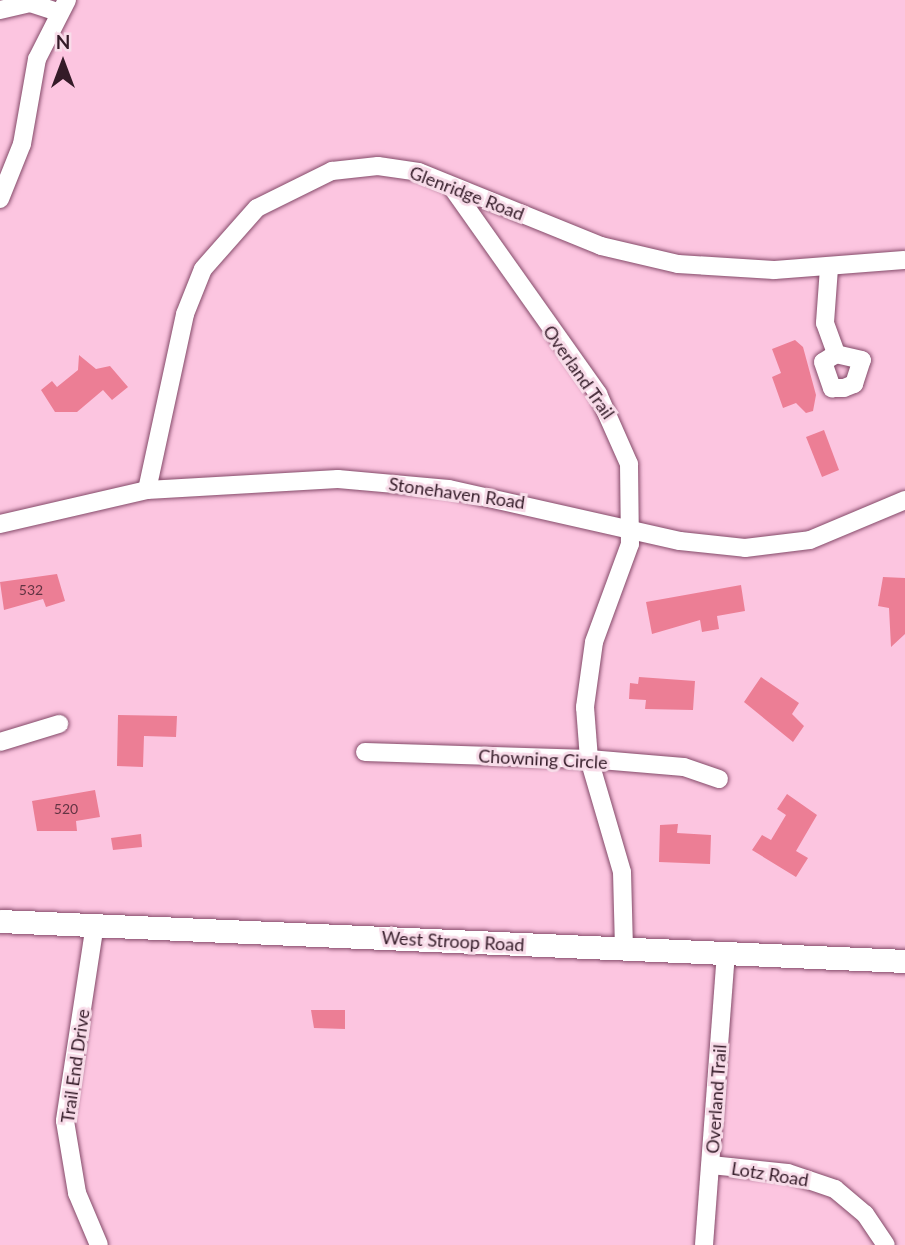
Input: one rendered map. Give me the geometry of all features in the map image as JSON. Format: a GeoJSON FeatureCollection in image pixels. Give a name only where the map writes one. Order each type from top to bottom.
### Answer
{"type":"FeatureCollection","features":[{"type":"Feature","properties":{"kind":"main road","name":"West Stroop Road"},"geometry":{"type":"LineString","coordinates":[[0,921],[905,961]]}},
{"type":"Feature","properties":{"kind":"street"},"geometry":{"type":"LineString","coordinates":[[0,10],[30,3],[63,6],[37,59],[22,144],[0,199]]}},
{"type":"Feature","properties":{"kind":"street","name":"Glenridge Road"},"geometry":{"type":"LineString","coordinates":[[147,490],[148,462],[192,291],[237,225],[282,192],[332,171],[406,169],[637,256],[727,269],[829,268],[905,260]]}},
{"type":"Feature","properties":{"kind":"street","name":"Overland Trail"},"geometry":{"type":"LineString","coordinates":[[451,186],[611,415],[629,464],[630,528],[588,671],[589,759],[622,872],[624,948]]}},
{"type":"Feature","properties":{"kind":"street"},"geometry":{"type":"LineString","coordinates":[[829,268],[825,323],[836,354]]}},
{"type":"Feature","properties":{"kind":"street","name":"Stonehaven Road"},"geometry":{"type":"LineString","coordinates":[[0,524],[147,490],[287,478],[401,483],[721,547],[779,546],[837,531],[905,499]]}},
{"type":"Feature","properties":{"kind":"street"},"geometry":{"type":"LineString","coordinates":[[0,742],[59,724]]}},
{"type":"Feature","properties":{"kind":"street","name":"Chowning Circle"},"geometry":{"type":"LineString","coordinates":[[365,752],[589,759],[684,767],[719,779]]}},
{"type":"Feature","properties":{"kind":"street","name":"Trail End Drive"},"geometry":{"type":"LineString","coordinates":[[95,924],[65,1121],[77,1193],[99,1245]]}},
{"type":"Feature","properties":{"kind":"street","name":"Overland Trail"},"geometry":{"type":"LineString","coordinates":[[704,1245],[726,953]]}},
{"type":"Feature","properties":{"kind":"street","name":"Lotz Road"},"geometry":{"type":"LineString","coordinates":[[711,1165],[788,1173],[835,1189],[865,1214],[886,1245]]}},
{"type":"Feature","properties":{"kind":"building"},"geometry":{"type":"Polygon","coordinates":[[[795,340],[803,347],[816,395],[813,411],[806,413],[796,403],[783,408],[772,377],[781,373],[772,349],[795,340]]]}},
{"type":"Feature","properties":{"kind":"building"},"geometry":{"type":"Polygon","coordinates":[[[79,355],[96,369],[110,366],[128,387],[112,400],[103,390],[77,412],[55,412],[41,390],[52,381],[57,387],[78,370],[79,355]]]}},
{"type":"Feature","properties":{"kind":"building"},"geometry":{"type":"Polygon","coordinates":[[[824,430],[839,470],[822,477],[806,437],[824,430]]]}},
{"type":"Feature","properties":{"kind":"building"},"geometry":{"type":"Polygon","coordinates":[[[57,574],[65,601],[46,607],[43,599],[4,610],[0,582],[57,574]]]}},
{"type":"Feature","properties":{"kind":"building"},"geometry":{"type":"Polygon","coordinates":[[[883,577],[905,578],[905,634],[891,647],[889,608],[878,606],[883,577]]]}},
{"type":"Feature","properties":{"kind":"building"},"geometry":{"type":"Polygon","coordinates":[[[741,585],[745,611],[717,616],[719,629],[702,632],[700,620],[652,634],[646,602],[741,585]]]}},
{"type":"Feature","properties":{"kind":"building"},"geometry":{"type":"Polygon","coordinates":[[[639,677],[695,681],[693,710],[645,709],[646,700],[629,699],[630,683],[638,684],[639,677]]]}},
{"type":"Feature","properties":{"kind":"building"},"geometry":{"type":"Polygon","coordinates":[[[761,677],[799,703],[792,714],[804,726],[793,742],[744,702],[761,677]]]}},
{"type":"Feature","properties":{"kind":"building"},"geometry":{"type":"Polygon","coordinates":[[[118,715],[177,716],[176,737],[144,736],[143,767],[117,766],[118,715]]]}},
{"type":"Feature","properties":{"kind":"building"},"geometry":{"type":"Polygon","coordinates":[[[95,790],[100,817],[76,821],[77,831],[37,831],[32,801],[95,790]]]}},
{"type":"Feature","properties":{"kind":"building"},"geometry":{"type":"Polygon","coordinates":[[[787,794],[817,815],[796,851],[808,858],[796,877],[752,850],[762,835],[771,840],[786,815],[777,809],[787,794]]]}},
{"type":"Feature","properties":{"kind":"building"},"geometry":{"type":"Polygon","coordinates":[[[678,824],[677,833],[711,835],[710,864],[659,862],[660,825],[678,824]]]}},
{"type":"Feature","properties":{"kind":"building"},"geometry":{"type":"Polygon","coordinates":[[[141,834],[142,847],[113,850],[111,838],[141,834]]]}},
{"type":"Feature","properties":{"kind":"building"},"geometry":{"type":"Polygon","coordinates":[[[311,1010],[345,1010],[345,1029],[314,1028],[311,1010]]]}}]}
